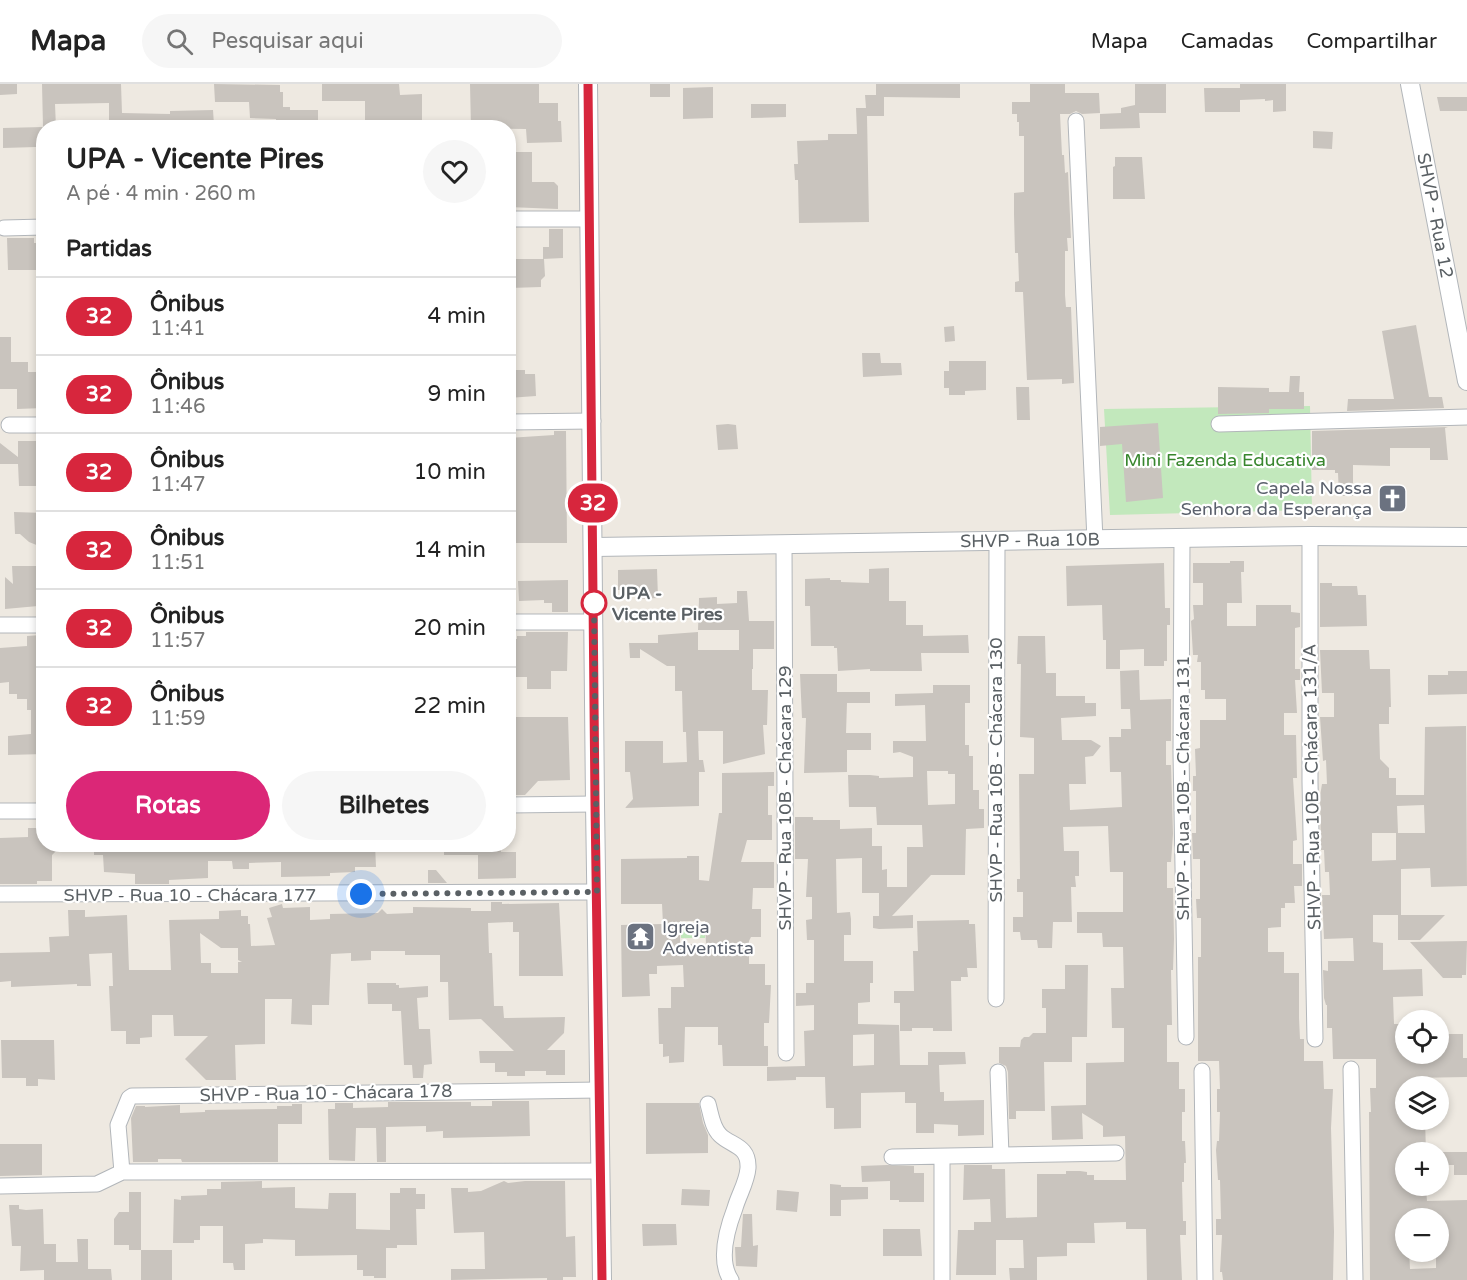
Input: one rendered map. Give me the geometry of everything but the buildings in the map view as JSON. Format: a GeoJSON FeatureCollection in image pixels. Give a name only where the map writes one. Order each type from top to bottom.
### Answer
{"type":"FeatureCollection","features":[{"type":"Feature","properties":{"kind":"street"},"geometry":{"type":"LineString","coordinates":[[588,84],[602,1280]]}},
{"type":"Feature","properties":{"kind":"street","name":"SHVP - Rua 12"},"geometry":{"type":"LineString","coordinates":[[1410,84],[1467,381]]}},
{"type":"Feature","properties":{"kind":"street"},"geometry":{"type":"LineString","coordinates":[[1076,122],[1095,540]]}},
{"type":"Feature","properties":{"kind":"street"},"geometry":{"type":"LineString","coordinates":[[516,219],[590,219]]}},
{"type":"Feature","properties":{"kind":"street"},"geometry":{"type":"LineString","coordinates":[[4,228],[36,227]]}},
{"type":"Feature","properties":{"kind":"street"},"geometry":{"type":"LineString","coordinates":[[1219,424],[1467,417]]}},
{"type":"Feature","properties":{"kind":"street"},"geometry":{"type":"LineString","coordinates":[[516,422],[592,421]]}},
{"type":"Feature","properties":{"kind":"street"},"geometry":{"type":"LineString","coordinates":[[9,425],[36,425]]}},
{"type":"Feature","properties":{"kind":"street","name":"SHVP - Rua 10B"},"geometry":{"type":"LineString","coordinates":[[594,547],[1310,536],[1467,537]]}},
{"type":"Feature","properties":{"kind":"street","name":"SHVP - Rua 10B - Chácara 131/A"},"geometry":{"type":"LineString","coordinates":[[1310,536],[1310,782],[1315,1039]]}},
{"type":"Feature","properties":{"kind":"street","name":"SHVP - Rua 10B - Chácara 131"},"geometry":{"type":"LineString","coordinates":[[1182,539],[1181,753],[1186,1037]]}},
{"type":"Feature","properties":{"kind":"street","name":"SHVP - Rua 10B - Chácara 130"},"geometry":{"type":"LineString","coordinates":[[996,999],[997,540]]}},
{"type":"Feature","properties":{"kind":"street","name":"SHVP - Rua 10B - Chácara 129"},"geometry":{"type":"LineString","coordinates":[[784,544],[786,1053]]}},
{"type":"Feature","properties":{"kind":"street"},"geometry":{"type":"LineString","coordinates":[[516,622],[594,622]]}},
{"type":"Feature","properties":{"kind":"street"},"geometry":{"type":"LineString","coordinates":[[0,625],[36,625]]}},
{"type":"Feature","properties":{"kind":"street"},"geometry":{"type":"LineString","coordinates":[[516,805],[595,804]]}},
{"type":"Feature","properties":{"kind":"street"},"geometry":{"type":"LineString","coordinates":[[0,811],[36,811]]}},
{"type":"Feature","properties":{"kind":"street","name":"SHVP - Rua 10 - Chácara 177"},"geometry":{"type":"LineString","coordinates":[[0,894],[597,892]]}},
{"type":"Feature","properties":{"kind":"street"},"geometry":{"type":"LineString","coordinates":[[1351,1069],[1355,1280]]}},
{"type":"Feature","properties":{"kind":"street"},"geometry":{"type":"LineString","coordinates":[[1202,1071],[1205,1280]]}},
{"type":"Feature","properties":{"kind":"street"},"geometry":{"type":"LineString","coordinates":[[998,1072],[1001,1155]]}},
{"type":"Feature","properties":{"kind":"street","name":"SHVP - Rua 10 - Chácara 178"},"geometry":{"type":"LineString","coordinates":[[122,1172],[118,1125],[129,1098],[132,1096],[600,1090]]}},
{"type":"Feature","properties":{"kind":"street"},"geometry":{"type":"LineString","coordinates":[[708,1104],[716,1129],[721,1136],[738,1145],[746,1155],[748,1166],[746,1182],[730,1225],[725,1254],[726,1271],[731,1280]]}},
{"type":"Feature","properties":{"kind":"street"},"geometry":{"type":"LineString","coordinates":[[892,1157],[1116,1153]]}},
{"type":"Feature","properties":{"kind":"street"},"geometry":{"type":"LineString","coordinates":[[942,1157],[942,1280]]}},
{"type":"Feature","properties":{"kind":"street"},"geometry":{"type":"LineString","coordinates":[[0,1186],[97,1184],[122,1172],[601,1171]]}},
{"type":"Feature","properties":{"kind":"green space","name":"Mini Fazenda Educativa"},"geometry":{"type":"Polygon","coordinates":[[[1310,406],[1312,510],[1110,515],[1104,409],[1310,406]]]}},
{"type":"Feature","properties":{"kind":"green space"},"geometry":{"type":"Polygon","coordinates":[[[681,924],[705,924],[705,938],[681,938],[681,924]]]}},
{"type":"Feature","properties":{"kind":"bus line","name":"32"},"geometry":{"type":"LineString","coordinates":[[588,84],[602,1280]]}},
{"type":"Feature","properties":{"kind":"place","name":"Capela Nossa Senhora da Esperança"},"geometry":{"type":"Point","coordinates":[1393,498]}},
{"type":"Feature","properties":{"kind":"place","name":"UPA - Vicente Pires"},"geometry":{"type":"Point","coordinates":[594,603]}},
{"type":"Feature","properties":{"kind":"place","name":"Igreja Adventista"},"geometry":{"type":"Point","coordinates":[641,937]}},
{"type":"Feature","properties":{"kind":"route"},"geometry":{"type":"LineString","coordinates":[[361,894],[597,892],[594,603]]}}]}
